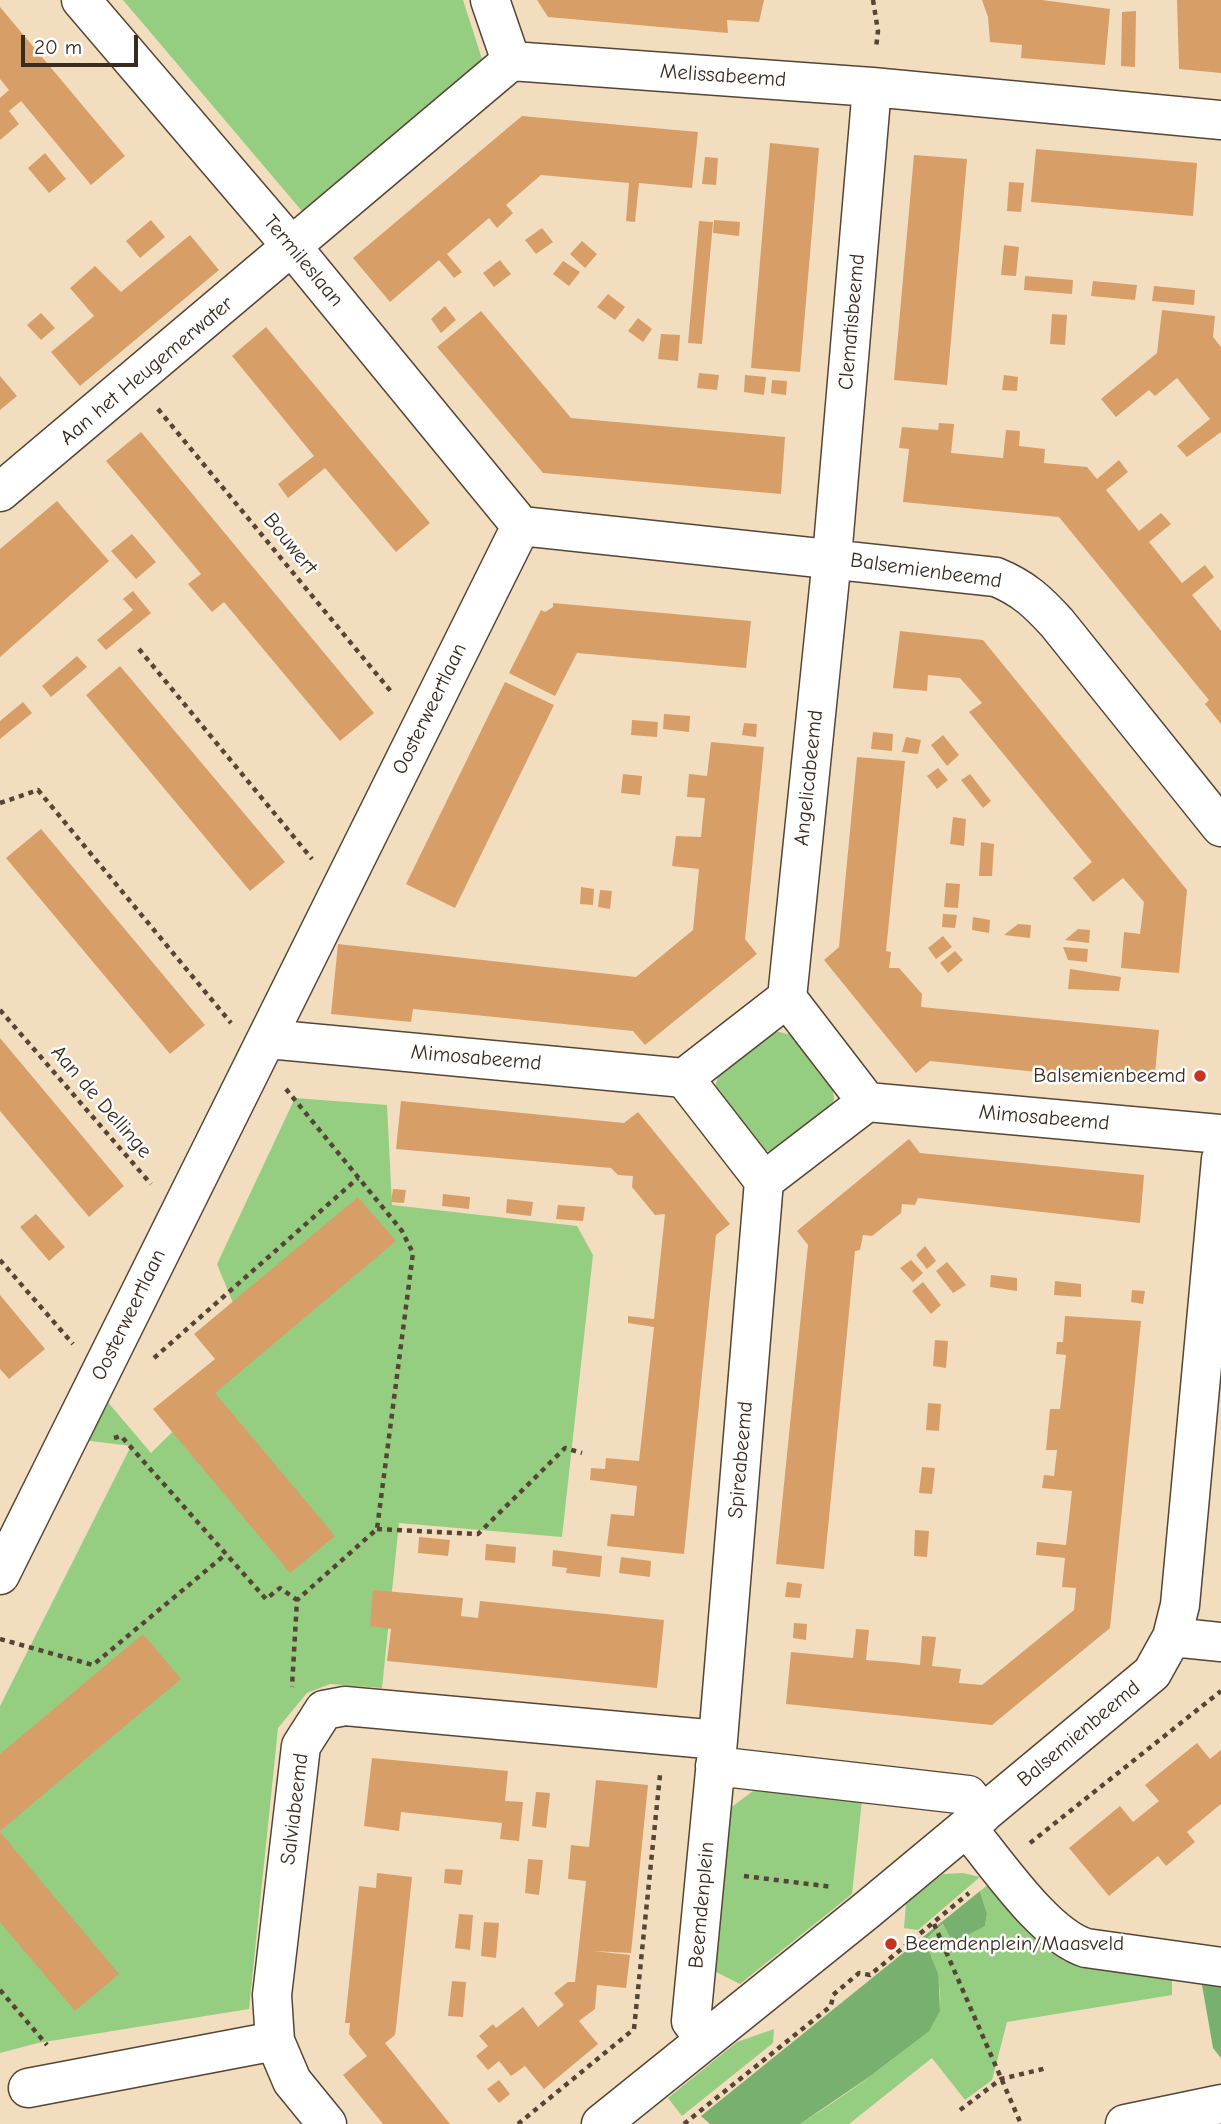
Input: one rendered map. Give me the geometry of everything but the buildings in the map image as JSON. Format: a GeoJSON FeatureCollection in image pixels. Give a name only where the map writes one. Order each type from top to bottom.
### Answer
{"type":"FeatureCollection","features":[{"type":"Feature","properties":{"kind":"street","name":"Termileslaan"},"geometry":{"type":"LineString","coordinates":[[81,0],[293,248],[520,526]]}},
{"type":"Feature","properties":{"kind":"street"},"geometry":{"type":"LineString","coordinates":[[293,248],[511,61],[490,0]]}},
{"type":"Feature","properties":{"kind":"street","name":"Melissabeemd"},"geometry":{"type":"LineString","coordinates":[[511,61],[872,87],[1221,120]]}},
{"type":"Feature","properties":{"kind":"street","name":"Clematisbeemd"},"geometry":{"type":"LineString","coordinates":[[832,558],[872,87]]}},
{"type":"Feature","properties":{"kind":"street","name":"Aan het Heugemerwater"},"geometry":{"type":"LineString","coordinates":[[0,492],[293,248]]}},
{"type":"Feature","properties":{"kind":"street","name":"Balsemienbeemd"},"geometry":{"type":"LineString","coordinates":[[520,526],[996,577],[1030,593],[1221,827]]}},
{"type":"Feature","properties":{"kind":"street","name":"Oosterweertlaan"},"geometry":{"type":"LineString","coordinates":[[0,1575],[520,526]]}},
{"type":"Feature","properties":{"kind":"street","name":"Angelicabeemd"},"geometry":{"type":"LineString","coordinates":[[787,998],[832,558]]}},
{"type":"Feature","properties":{"kind":"street"},"geometry":{"type":"LineString","coordinates":[[787,998],[867,1102],[764,1181],[684,1078],[787,998]]}},
{"type":"Feature","properties":{"kind":"street","name":"Mimosabeemd"},"geometry":{"type":"LineString","coordinates":[[263,1047],[684,1078]]}},
{"type":"Feature","properties":{"kind":"street","name":"Mimosabeemd"},"geometry":{"type":"LineString","coordinates":[[867,1102],[1221,1134]]}},
{"type":"Feature","properties":{"kind":"street","name":"Balsemienbeemd"},"geometry":{"type":"LineString","coordinates":[[605,2123],[887,1894],[1152,1673],[1172,1637],[1180,1605],[1221,1159]]}},
{"type":"Feature","properties":{"kind":"street","name":"Spireabeemd"},"geometry":{"type":"LineString","coordinates":[[717,1753],[764,1181]]}},
{"type":"Feature","properties":{"kind":"street"},"geometry":{"type":"LineString","coordinates":[[1172,1637],[1221,1642]]}},
{"type":"Feature","properties":{"kind":"street","name":"Salviabeemd"},"geometry":{"type":"LineString","coordinates":[[327,2124],[292,2081],[275,2041],[272,1995],[301,1746],[324,1710],[345,1706],[664,1735],[717,1753]]}},
{"type":"Feature","properties":{"kind":"street"},"geometry":{"type":"LineString","coordinates":[[717,1753],[968,1795],[974,1821],[1000,1867],[1048,1925],[1070,1943],[1086,1948],[1221,1967]]}},
{"type":"Feature","properties":{"kind":"street","name":"Beemdenplein"},"geometry":{"type":"LineString","coordinates":[[705,2040],[691,2021],[717,1753]]}},
{"type":"Feature","properties":{"kind":"street"},"geometry":{"type":"LineString","coordinates":[[28,2088],[275,2041]]}},
{"type":"Feature","properties":{"kind":"street"},"geometry":{"type":"LineString","coordinates":[[1125,2124],[1221,2104]]}},
{"type":"Feature","properties":{"kind":"path"},"geometry":{"type":"LineString","coordinates":[[872,87],[878,31],[873,0]]}},
{"type":"Feature","properties":{"kind":"path","name":"Bouwert"},"geometry":{"type":"LineString","coordinates":[[135,382],[421,728]]}},
{"type":"Feature","properties":{"kind":"path"},"geometry":{"type":"LineString","coordinates":[[139,649],[339,892]]}},
{"type":"Feature","properties":{"kind":"path"},"geometry":{"type":"LineString","coordinates":[[0,803],[38,790],[263,1047],[358,1178],[402,1231],[413,1254],[377,1530],[298,1600],[292,1700]]}},
{"type":"Feature","properties":{"kind":"path","name":"Aan de Dellinge"},"geometry":{"type":"LineString","coordinates":[[0,1010],[179,1216]]}},
{"type":"Feature","properties":{"kind":"path"},"geometry":{"type":"LineString","coordinates":[[0,1260],[105,1364],[139,1371],[358,1178]]}},
{"type":"Feature","properties":{"kind":"path"},"geometry":{"type":"LineString","coordinates":[[59,1457],[121,1436],[266,1599],[280,1588],[298,1600]]}},
{"type":"Feature","properties":{"kind":"path"},"geometry":{"type":"LineString","coordinates":[[377,1530],[478,1534],[565,1448],[582,1452]]}},
{"type":"Feature","properties":{"kind":"path"},"geometry":{"type":"LineString","coordinates":[[0,1639],[93,1665],[226,1554]]}},
{"type":"Feature","properties":{"kind":"path"},"geometry":{"type":"LineString","coordinates":[[684,2124],[831,2006],[833,1995],[859,1973],[870,1975],[1000,1867],[1221,1691]]}},
{"type":"Feature","properties":{"kind":"path"},"geometry":{"type":"LineString","coordinates":[[518,2124],[634,2029],[664,1735]]}},
{"type":"Feature","properties":{"kind":"path"},"geometry":{"type":"LineString","coordinates":[[743,1876],[887,1894]]}},
{"type":"Feature","properties":{"kind":"path"},"geometry":{"type":"LineString","coordinates":[[934,1924],[1021,2124]]}},
{"type":"Feature","properties":{"kind":"path"},"geometry":{"type":"LineString","coordinates":[[0,1990],[75,2079]]}},
{"type":"Feature","properties":{"kind":"path"},"geometry":{"type":"LineString","coordinates":[[960,2110],[1001,2079],[1047,2068]]}},
{"type":"Feature","properties":{"kind":"green space"},"geometry":{"type":"Polygon","coordinates":[[[123,0],[463,0],[482,59],[307,217],[123,0]]]}},
{"type":"Feature","properties":{"kind":"green space"},"geometry":{"type":"Polygon","coordinates":[[[779,1032],[795,1036],[832,1083],[834,1099],[830,1113],[783,1150],[768,1151],[753,1146],[716,1099],[716,1083],[721,1069],[764,1033],[779,1032]]]}},
{"type":"Feature","properties":{"kind":"green space"},"geometry":{"type":"Polygon","coordinates":[[[295,1098],[387,1105],[392,1205],[577,1226],[593,1255],[562,1537],[399,1523],[382,1688],[330,1684],[307,1693],[278,1728],[249,2009],[38,2043],[0,2053],[0,1706],[131,1446],[83,1440],[106,1400],[151,1453],[253,1352],[217,1264],[295,1098]]]}},
{"type":"Feature","properties":{"kind":"green space"},"geometry":{"type":"Polygon","coordinates":[[[757,1788],[862,1800],[852,1894],[740,1984],[712,1970],[729,1809],[757,1788]]]}},
{"type":"Feature","properties":{"kind":"green space"},"geometry":{"type":"Polygon","coordinates":[[[963,1873],[980,1877],[918,1930],[904,1928],[906,1903],[943,1874],[963,1873]]]}},
{"type":"Feature","properties":{"kind":"green space"},"geometry":{"type":"Polygon","coordinates":[[[989,1884],[1043,1945],[1064,1961],[1172,1975],[1172,1995],[1007,2022],[992,2080],[965,2100],[932,2058],[849,2124],[800,2124],[879,2070],[921,2035],[934,2020],[940,2008],[939,1981],[925,1940],[944,1924],[974,1930],[985,1926],[987,1914],[980,1891],[989,1884]]]}},
{"type":"Feature","properties":{"kind":"green space"},"geometry":{"type":"Polygon","coordinates":[[[980,1891],[987,1914],[985,1926],[953,1942],[943,1924],[925,1940],[938,1974],[939,1986],[940,2011],[929,2031],[872,2075],[800,2124],[710,2124],[701,2116],[980,1891]]]}},
{"type":"Feature","properties":{"kind":"green space"},"geometry":{"type":"Polygon","coordinates":[[[1202,1985],[1221,1987],[1221,2058],[1213,2048],[1202,1985]]]}},
{"type":"Feature","properties":{"kind":"green space"},"geometry":{"type":"Polygon","coordinates":[[[774,2029],[773,2043],[682,2116],[668,2098],[737,2042],[774,2029]]]}},
{"type":"Feature","properties":{"kind":"place","name":"Balsemienbeemd"},"geometry":{"type":"Point","coordinates":[1200,1076]}},
{"type":"Feature","properties":{"kind":"place","name":"Beemdenplein/Maasveld"},"geometry":{"type":"Point","coordinates":[891,1944]}}]}
